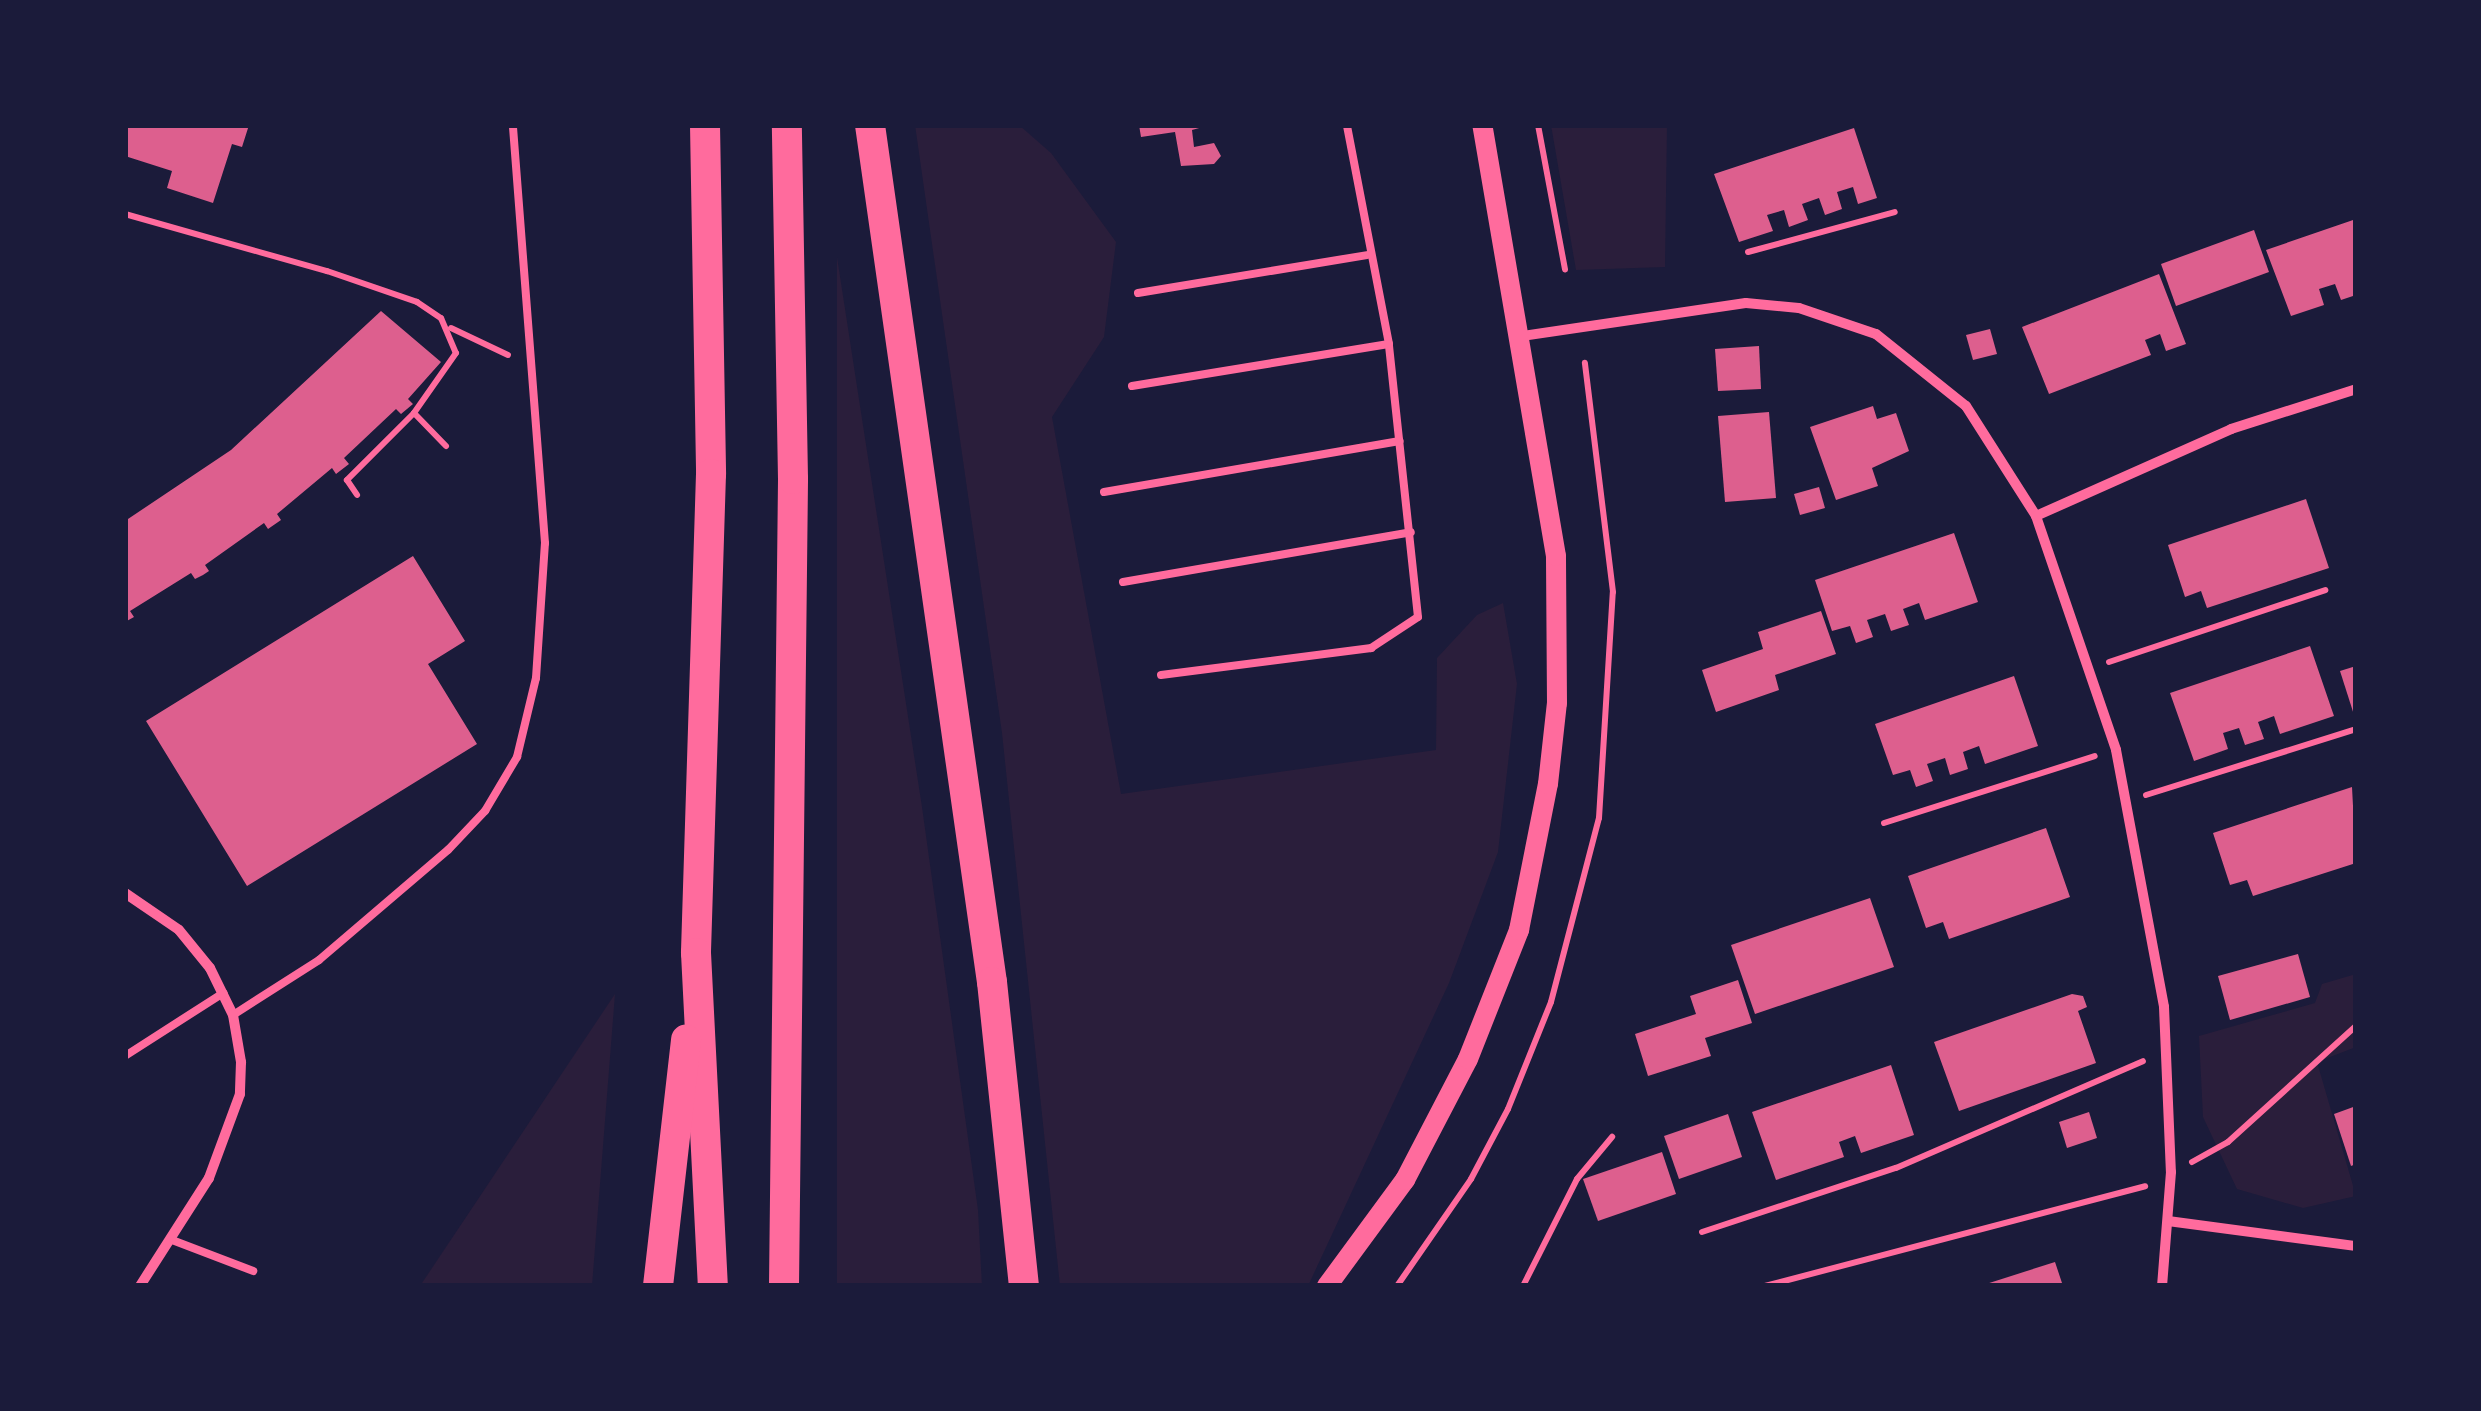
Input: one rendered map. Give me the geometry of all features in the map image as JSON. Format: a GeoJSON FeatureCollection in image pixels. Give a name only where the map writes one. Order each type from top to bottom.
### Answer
{"type":"FeatureCollection","features":[{"type":"Feature","properties":{"kind":"highway"},"geometry":{"type":"LineString","coordinates":[[705,125],[711,474],[696,953],[712,1286]]}},
{"type":"Feature","properties":{"kind":"highway"},"geometry":{"type":"LineString","coordinates":[[784,1286],[793,479],[786,125]]}},
{"type":"Feature","properties":{"kind":"highway"},"geometry":{"type":"LineString","coordinates":[[870,125],[990,963],[1024,1286]]}},
{"type":"Feature","properties":{"kind":"highway"},"geometry":{"type":"LineString","coordinates":[[658,1286],[696,953]]}},
{"type":"Feature","properties":{"kind":"main road"},"geometry":{"type":"LineString","coordinates":[[1327,1286],[1438,1123],[1494,1000],[1536,856],[1557,703],[1558,626],[1545,462],[1482,125]]}},
{"type":"Feature","properties":{"kind":"street"},"geometry":{"type":"LineString","coordinates":[[1522,336],[1746,302],[1799,308],[1876,334],[1966,406],[2036,516],[2116,750],[2160,972],[2168,1050],[2171,1172],[2162,1286]]}},
{"type":"Feature","properties":{"kind":"street"},"geometry":{"type":"LineString","coordinates":[[2036,516],[2231,429],[2356,390]]}},
{"type":"Feature","properties":{"kind":"street"},"geometry":{"type":"LineString","coordinates":[[125,893],[179,930],[224,992],[233,1015],[240,1094],[208,1178],[140,1286]]}},
{"type":"Feature","properties":{"kind":"street"},"geometry":{"type":"LineString","coordinates":[[2168,1221],[2356,1246]]}},
{"type":"Feature","properties":{"kind":"lane"},"geometry":{"type":"LineString","coordinates":[[233,1015],[319,960],[448,850],[485,811],[518,757],[536,678],[545,543],[536,368],[513,125]]}},
{"type":"Feature","properties":{"kind":"lane"},"geometry":{"type":"LineString","coordinates":[[1161,675],[1371,648],[1418,616],[1389,344],[1367,255],[1347,125]]}},
{"type":"Feature","properties":{"kind":"lane"},"geometry":{"type":"LineString","coordinates":[[1138,293],[1367,255]]}},
{"type":"Feature","properties":{"kind":"lane"},"geometry":{"type":"LineString","coordinates":[[1132,386],[1389,344]]}},
{"type":"Feature","properties":{"kind":"lane"},"geometry":{"type":"LineString","coordinates":[[1104,492],[1400,440]]}},
{"type":"Feature","properties":{"kind":"lane"},"geometry":{"type":"LineString","coordinates":[[1123,582],[1411,532]]}},
{"type":"Feature","properties":{"kind":"lane"},"geometry":{"type":"LineString","coordinates":[[125,1056],[224,992]]}},
{"type":"Feature","properties":{"kind":"lane"},"geometry":{"type":"LineString","coordinates":[[172,1240],[252,1272]]}},
{"type":"Feature","properties":{"kind":"path"},"geometry":{"type":"LineString","coordinates":[[1538,125],[1565,269]]}},
{"type":"Feature","properties":{"kind":"path"},"geometry":{"type":"LineString","coordinates":[[1748,252],[1896,212]]}},
{"type":"Feature","properties":{"kind":"path"},"geometry":{"type":"LineString","coordinates":[[125,214],[417,302],[448,327],[536,368]]}},
{"type":"Feature","properties":{"kind":"path"},"geometry":{"type":"LineString","coordinates":[[357,495],[347,480],[414,413],[456,354],[448,327]]}},
{"type":"Feature","properties":{"kind":"path"},"geometry":{"type":"LineString","coordinates":[[414,413],[446,446]]}},
{"type":"Feature","properties":{"kind":"path"},"geometry":{"type":"LineString","coordinates":[[2089,668],[2326,590]]}},
{"type":"Feature","properties":{"kind":"path"},"geometry":{"type":"LineString","coordinates":[[2126,802],[2356,728]]}},
{"type":"Feature","properties":{"kind":"path"},"geometry":{"type":"LineString","coordinates":[[1884,823],[2116,750]]}},
{"type":"Feature","properties":{"kind":"path"},"geometry":{"type":"LineString","coordinates":[[1765,1286],[2144,1187],[2228,1142],[2356,1026]]}},
{"type":"Feature","properties":{"kind":"path"},"geometry":{"type":"LineString","coordinates":[[1702,1232],[1896,1168],[2168,1050]]}},
{"type":"Feature","properties":{"kind":"path"},"geometry":{"type":"LineString","coordinates":[[1524,1286],[1577,1179],[1612,1137]]}},
{"type":"Feature","properties":{"kind":"shaded area"},"geometry":{"type":"Polygon","coordinates":[[[915,125],[1019,125],[1051,153],[1116,242],[1104,337],[1052,417],[1121,794],[1436,750],[1437,658],[1477,615],[1503,603],[1517,684],[1498,852],[1449,983],[1308,1286],[1060,1286],[1002,733],[915,125]]]}},
{"type":"Feature","properties":{"kind":"shaded area"},"geometry":{"type":"Polygon","coordinates":[[[1551,125],[1667,125],[1665,267],[1576,270],[1551,125]]]}},
{"type":"Feature","properties":{"kind":"shaded area"},"geometry":{"type":"Polygon","coordinates":[[[837,257],[922,807],[978,1210],[982,1286],[837,1286],[837,257]]]}},
{"type":"Feature","properties":{"kind":"shaded area"},"geometry":{"type":"Polygon","coordinates":[[[2356,974],[2356,1047],[2317,1062],[2356,1196],[2303,1208],[2237,1189],[2203,1117],[2199,1036],[2315,1003],[2322,984],[2356,974]]]}},
{"type":"Feature","properties":{"kind":"shaded area"},"geometry":{"type":"Polygon","coordinates":[[[615,994],[592,1286],[420,1286],[615,994]]]}},
{"type":"Feature","properties":{"kind":"building"},"geometry":{"type":"Polygon","coordinates":[[[125,125],[249,125],[242,147],[232,144],[213,203],[167,188],[172,171],[125,156],[125,125]]]}},
{"type":"Feature","properties":{"kind":"building"},"geometry":{"type":"Polygon","coordinates":[[[1139,125],[1210,125],[1192,130],[1194,147],[1214,143],[1221,156],[1214,164],[1181,166],[1175,132],[1141,137],[1139,125]]]}},
{"type":"Feature","properties":{"kind":"building"},"geometry":{"type":"Polygon","coordinates":[[[1854,128],[1877,198],[1858,204],[1853,187],[1837,192],[1842,209],[1825,215],[1819,198],[1802,204],[1808,220],[1789,227],[1784,210],[1767,215],[1773,231],[1739,242],[1714,174],[1854,128]]]}},
{"type":"Feature","properties":{"kind":"building"},"geometry":{"type":"Polygon","coordinates":[[[2356,219],[2356,295],[2341,300],[2335,284],[2319,289],[2324,305],[2291,316],[2266,250],[2356,219]]]}},
{"type":"Feature","properties":{"kind":"building"},"geometry":{"type":"Polygon","coordinates":[[[2254,230],[2269,272],[2176,306],[2161,264],[2254,230]]]}},
{"type":"Feature","properties":{"kind":"building"},"geometry":{"type":"Polygon","coordinates":[[[2159,274],[2186,344],[2166,351],[2160,334],[2145,340],[2151,355],[2049,394],[2022,327],[2159,274]]]}},
{"type":"Feature","properties":{"kind":"building"},"geometry":{"type":"Polygon","coordinates":[[[381,311],[441,362],[408,399],[413,404],[401,414],[396,409],[344,458],[349,464],[336,474],[332,468],[277,514],[281,520],[268,529],[264,523],[205,565],[209,571],[195,579],[191,573],[130,611],[134,617],[125,622],[125,521],[231,450],[381,311]]]}},
{"type":"Feature","properties":{"kind":"building"},"geometry":{"type":"Polygon","coordinates":[[[1990,329],[1997,354],[1973,360],[1966,335],[1990,329]]]}},
{"type":"Feature","properties":{"kind":"building"},"geometry":{"type":"Polygon","coordinates":[[[1759,346],[1761,389],[1718,391],[1715,349],[1759,346]]]}},
{"type":"Feature","properties":{"kind":"building"},"geometry":{"type":"Polygon","coordinates":[[[1873,406],[1877,419],[1896,413],[1909,451],[1872,468],[1878,486],[1836,500],[1810,427],[1873,406]]]}},
{"type":"Feature","properties":{"kind":"building"},"geometry":{"type":"Polygon","coordinates":[[[1769,412],[1776,498],[1725,502],[1718,416],[1769,412]]]}},
{"type":"Feature","properties":{"kind":"building"},"geometry":{"type":"Polygon","coordinates":[[[1819,487],[1825,508],[1800,515],[1794,494],[1819,487]]]}},
{"type":"Feature","properties":{"kind":"building"},"geometry":{"type":"Polygon","coordinates":[[[2306,499],[2329,568],[2207,608],[2201,591],[2185,597],[2168,545],[2306,499]]]}},
{"type":"Feature","properties":{"kind":"building"},"geometry":{"type":"Polygon","coordinates":[[[1954,533],[1978,602],[1925,620],[1919,603],[1903,609],[1909,625],[1891,631],[1885,614],[1867,620],[1873,637],[1856,643],[1850,626],[1832,631],[1815,580],[1954,533]]]}},
{"type":"Feature","properties":{"kind":"building"},"geometry":{"type":"Polygon","coordinates":[[[413,556],[465,641],[428,664],[477,744],[247,886],[146,721],[413,556]]]}},
{"type":"Feature","properties":{"kind":"building"},"geometry":{"type":"Polygon","coordinates":[[[1821,611],[1836,654],[1775,675],[1779,690],[1716,712],[1702,670],[1763,649],[1758,632],[1821,611]]]}},
{"type":"Feature","properties":{"kind":"building"},"geometry":{"type":"Polygon","coordinates":[[[2310,646],[2334,716],[2280,734],[2274,716],[2258,722],[2264,739],[2245,745],[2239,728],[2223,733],[2228,749],[2194,761],[2170,693],[2310,646]]]}},
{"type":"Feature","properties":{"kind":"building"},"geometry":{"type":"Polygon","coordinates":[[[2356,666],[2356,718],[2355,718],[2340,671],[2356,666]]]}},
{"type":"Feature","properties":{"kind":"building"},"geometry":{"type":"Polygon","coordinates":[[[2014,676],[2038,746],[1985,764],[1979,746],[1963,752],[1968,769],[1950,775],[1945,758],[1927,764],[1933,781],[1916,787],[1910,770],[1893,775],[1875,724],[2014,676]]]}},
{"type":"Feature","properties":{"kind":"building"},"geometry":{"type":"Polygon","coordinates":[[[2352,787],[2356,863],[2253,896],[2247,880],[2230,885],[2213,833],[2352,787]]]}},
{"type":"Feature","properties":{"kind":"building"},"geometry":{"type":"Polygon","coordinates":[[[2046,828],[2070,897],[1949,939],[1943,922],[1926,928],[1908,876],[2046,828]]]}},
{"type":"Feature","properties":{"kind":"building"},"geometry":{"type":"Polygon","coordinates":[[[1870,898],[1894,967],[1755,1014],[1731,945],[1870,898]]]}},
{"type":"Feature","properties":{"kind":"building"},"geometry":{"type":"Polygon","coordinates":[[[2298,954],[2310,997],[2230,1020],[2218,976],[2298,954]]]}},
{"type":"Feature","properties":{"kind":"building"},"geometry":{"type":"Polygon","coordinates":[[[1738,980],[1752,1023],[1705,1038],[1711,1056],[1648,1076],[1635,1034],[1696,1014],[1690,996],[1738,980]]]}},
{"type":"Feature","properties":{"kind":"building"},"geometry":{"type":"Polygon","coordinates":[[[2072,994],[2083,996],[2087,1007],[2078,1011],[2096,1063],[1959,1111],[1934,1042],[2072,994]]]}},
{"type":"Feature","properties":{"kind":"building"},"geometry":{"type":"Polygon","coordinates":[[[1891,1065],[1914,1135],[1861,1153],[1855,1136],[1839,1142],[1844,1157],[1776,1180],[1752,1112],[1891,1065]]]}},
{"type":"Feature","properties":{"kind":"building"},"geometry":{"type":"Polygon","coordinates":[[[2356,1106],[2356,1164],[2351,1166],[2334,1114],[2356,1106]]]}},
{"type":"Feature","properties":{"kind":"building"},"geometry":{"type":"Polygon","coordinates":[[[2089,1112],[2097,1138],[2067,1148],[2059,1122],[2089,1112]]]}},
{"type":"Feature","properties":{"kind":"building"},"geometry":{"type":"Polygon","coordinates":[[[1728,1114],[1742,1157],[1679,1179],[1664,1136],[1728,1114]]]}},
{"type":"Feature","properties":{"kind":"building"},"geometry":{"type":"Polygon","coordinates":[[[1662,1152],[1676,1194],[1598,1221],[1583,1179],[1662,1152]]]}},
{"type":"Feature","properties":{"kind":"building"},"geometry":{"type":"Polygon","coordinates":[[[2055,1262],[2063,1286],[1983,1286],[1983,1285],[2055,1262]]]}}]}
